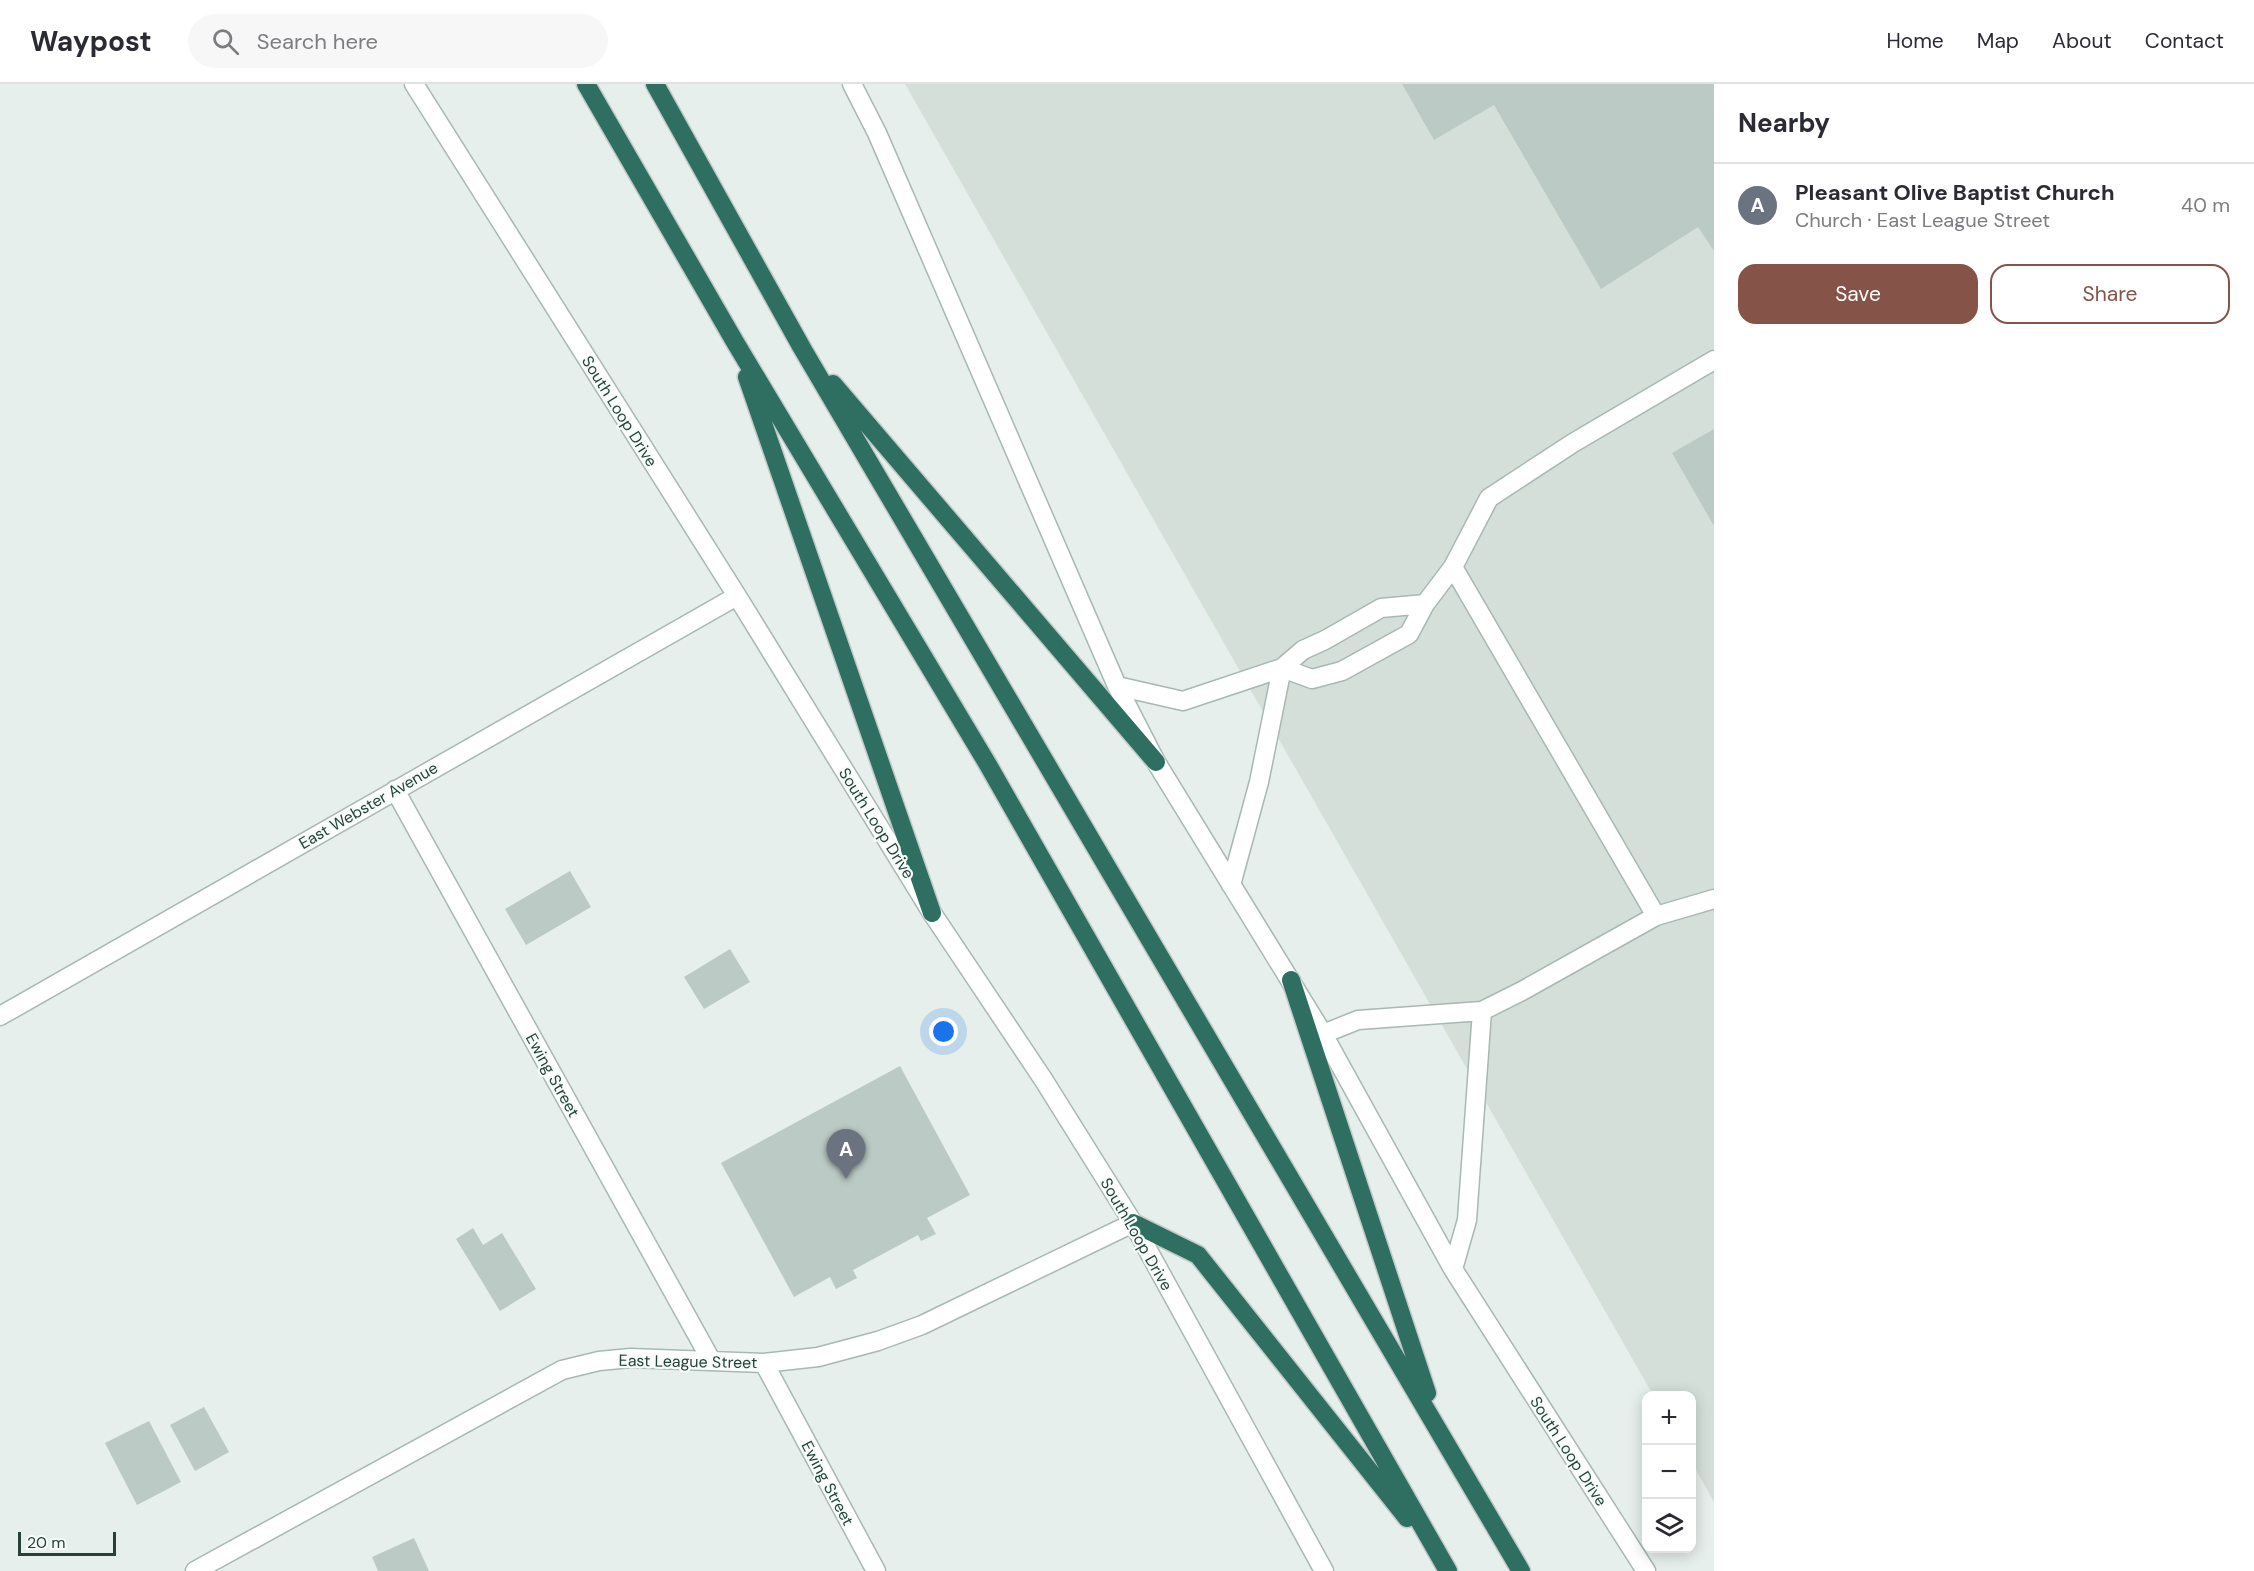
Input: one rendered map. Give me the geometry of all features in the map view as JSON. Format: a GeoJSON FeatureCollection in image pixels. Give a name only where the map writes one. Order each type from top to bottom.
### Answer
{"type":"FeatureCollection","features":[{"type":"Feature","properties":{"kind":"highway"},"geometry":{"type":"LineString","coordinates":[[586,84],[735,342],[987,763],[1447,1569]]}},
{"type":"Feature","properties":{"kind":"highway"},"geometry":{"type":"LineString","coordinates":[[655,84],[802,348],[1438,1426],[1521,1571]]}},
{"type":"Feature","properties":{"kind":"highway"},"geometry":{"type":"LineString","coordinates":[[735,342],[932,913]]}},
{"type":"Feature","properties":{"kind":"highway"},"geometry":{"type":"LineString","coordinates":[[802,348],[1156,762]]}},
{"type":"Feature","properties":{"kind":"highway"},"geometry":{"type":"LineString","coordinates":[[1291,980],[1438,1426]]}},
{"type":"Feature","properties":{"kind":"highway"},"geometry":{"type":"LineString","coordinates":[[1133,1223],[1198,1255],[1447,1569]]}},
{"type":"Feature","properties":{"kind":"street","name":"South Loop Drive"},"geometry":{"type":"LineString","coordinates":[[414,84],[737,596],[932,913],[1043,1079],[1133,1223],[1324,1571]]}},
{"type":"Feature","properties":{"kind":"street","name":"South Loop Drive"},"geometry":{"type":"LineString","coordinates":[[852,84],[877,133],[1117,686],[1156,762],[1323,1034],[1453,1269],[1646,1571]]}},
{"type":"Feature","properties":{"kind":"street"},"geometry":{"type":"LineString","coordinates":[[1282,668],[1312,679],[1342,670],[1409,634],[1425,604],[1453,567],[1489,498],[1573,443],[1714,360]]}},
{"type":"Feature","properties":{"kind":"street"},"geometry":{"type":"LineString","coordinates":[[1453,567],[1656,916]]}},
{"type":"Feature","properties":{"kind":"street","name":"East Webster Avenue"},"geometry":{"type":"LineString","coordinates":[[0,1016],[737,596]]}},
{"type":"Feature","properties":{"kind":"street"},"geometry":{"type":"LineString","coordinates":[[1117,686],[1183,701],[1282,668],[1303,650],[1381,608],[1425,604]]}},
{"type":"Feature","properties":{"kind":"street"},"geometry":{"type":"LineString","coordinates":[[1231,885],[1259,782],[1282,668]]}},
{"type":"Feature","properties":{"kind":"street","name":"Ewing Street"},"geometry":{"type":"LineString","coordinates":[[395,790],[711,1360]]}},
{"type":"Feature","properties":{"kind":"street"},"geometry":{"type":"LineString","coordinates":[[1323,1034],[1358,1020],[1482,1011],[1656,916],[1714,899]]}},
{"type":"Feature","properties":{"kind":"street"},"geometry":{"type":"LineString","coordinates":[[1453,1269],[1467,1220],[1482,1011]]}},
{"type":"Feature","properties":{"kind":"street","name":"East League Street"},"geometry":{"type":"LineString","coordinates":[[195,1571],[562,1371],[599,1361],[632,1358],[764,1363],[818,1357],[878,1341],[922,1325],[1133,1223]]}},
{"type":"Feature","properties":{"kind":"street","name":"Ewing Street"},"geometry":{"type":"LineString","coordinates":[[764,1363],[876,1571]]}},
{"type":"Feature","properties":{"kind":"shaded area"},"geometry":{"type":"Polygon","coordinates":[[[905,84],[1714,84],[1714,1502],[1696,1470],[1696,1391],[1651,1391],[905,84]]]}},
{"type":"Feature","properties":{"kind":"building"},"geometry":{"type":"Polygon","coordinates":[[[1402,84],[1714,84],[1714,251],[1698,227],[1601,289],[1494,105],[1434,140],[1402,84]]]}},
{"type":"Feature","properties":{"kind":"building"},"geometry":{"type":"Polygon","coordinates":[[[1714,429],[1714,526],[1672,453],[1714,429]]]}},
{"type":"Feature","properties":{"kind":"building"},"geometry":{"type":"Polygon","coordinates":[[[570,871],[591,907],[526,945],[505,909],[570,871]]]}},
{"type":"Feature","properties":{"kind":"building"},"geometry":{"type":"Polygon","coordinates":[[[730,949],[750,982],[704,1009],[684,977],[730,949]]]}},
{"type":"Feature","properties":{"kind":"building"},"geometry":{"type":"Polygon","coordinates":[[[900,1066],[970,1195],[927,1218],[936,1234],[921,1241],[918,1235],[853,1270],[857,1278],[836,1289],[830,1277],[794,1297],[721,1163],[900,1066]]]}},
{"type":"Feature","properties":{"kind":"building"},"geometry":{"type":"Polygon","coordinates":[[[473,1228],[483,1245],[502,1233],[536,1289],[500,1311],[456,1239],[473,1228]]]}},
{"type":"Feature","properties":{"kind":"building"},"geometry":{"type":"Polygon","coordinates":[[[204,1407],[229,1452],[195,1471],[170,1425],[204,1407]]]}},
{"type":"Feature","properties":{"kind":"building"},"geometry":{"type":"Polygon","coordinates":[[[149,1421],[181,1482],[137,1505],[105,1443],[149,1421]]]}},
{"type":"Feature","properties":{"kind":"building"},"geometry":{"type":"Polygon","coordinates":[[[414,1538],[429,1571],[378,1571],[372,1557],[414,1538]]]}},
{"type":"Feature","properties":{"kind":"place","name":"Pleasant Olive Baptist Church"},"geometry":{"type":"Point","coordinates":[846,1179]}}]}
